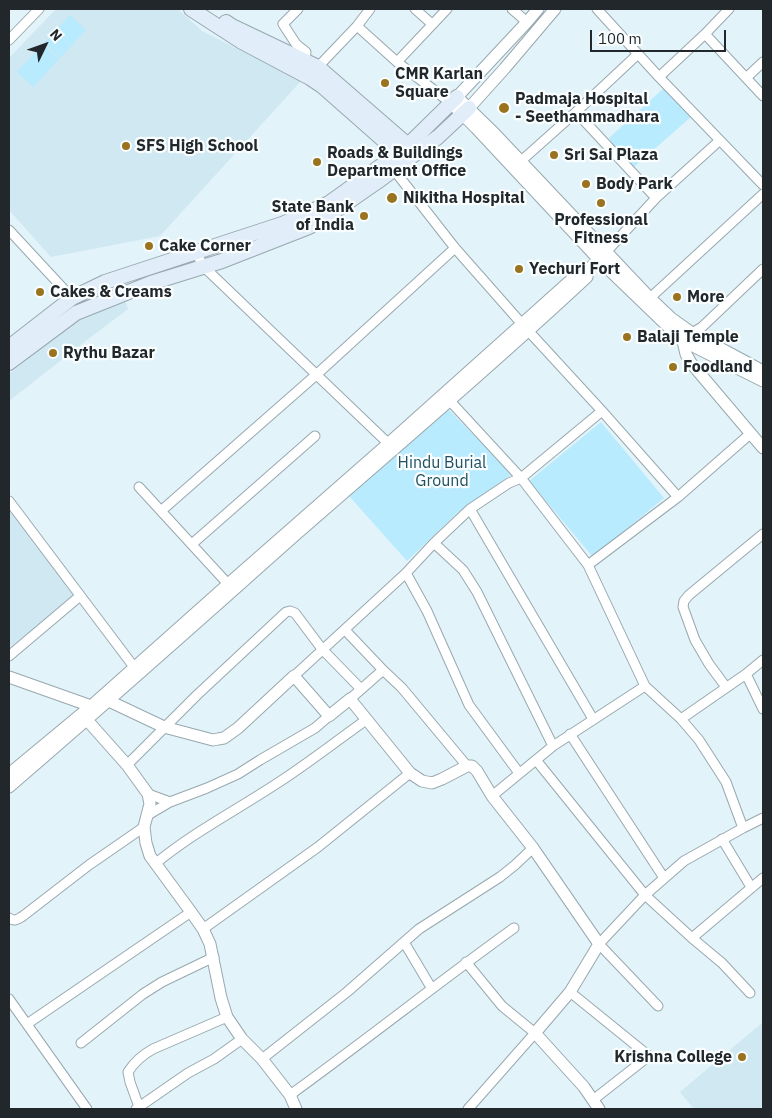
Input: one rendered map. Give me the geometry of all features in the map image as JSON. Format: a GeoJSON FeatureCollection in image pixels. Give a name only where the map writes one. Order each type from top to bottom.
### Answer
{"type":"FeatureCollection","features":[{"type":"Feature","properties":{"kind":"main road"},"geometry":{"type":"LineString","coordinates":[[199,10],[242,42],[311,68],[322,86],[403,149]]}},
{"type":"Feature","properties":{"kind":"main road"},"geometry":{"type":"LineString","coordinates":[[9,347],[72,298],[105,282],[282,224],[329,202],[403,149],[454,100]]}},
{"type":"Feature","properties":{"kind":"main road"},"geometry":{"type":"LineString","coordinates":[[9,363],[76,312],[151,283],[230,258],[309,227],[394,170],[438,136],[465,111]]}},
{"type":"Feature","properties":{"kind":"street"},"geometry":{"type":"LineString","coordinates":[[9,40],[39,9]]}},
{"type":"Feature","properties":{"kind":"street"},"geometry":{"type":"LineString","coordinates":[[298,9],[283,24],[296,44],[306,52],[311,68],[357,26],[370,9]]}},
{"type":"Feature","properties":{"kind":"street"},"geometry":{"type":"LineString","coordinates":[[415,9],[432,24]]}},
{"type":"Feature","properties":{"kind":"street"},"geometry":{"type":"LineString","coordinates":[[397,62],[447,9]]}},
{"type":"Feature","properties":{"kind":"street"},"geometry":{"type":"LineString","coordinates":[[512,9],[527,22]]}},
{"type":"Feature","properties":{"kind":"street"},"geometry":{"type":"LineString","coordinates":[[454,100],[538,9]]}},
{"type":"Feature","properties":{"kind":"street"},"geometry":{"type":"LineString","coordinates":[[465,111],[505,68],[555,9]]}},
{"type":"Feature","properties":{"kind":"street"},"geometry":{"type":"LineString","coordinates":[[596,9],[719,141],[763,185]]}},
{"type":"Feature","properties":{"kind":"street"},"geometry":{"type":"LineString","coordinates":[[659,77],[704,34],[723,11]]}},
{"type":"Feature","properties":{"kind":"street"},"geometry":{"type":"LineString","coordinates":[[357,26],[397,62],[454,100],[683,341],[760,371]]}},
{"type":"Feature","properties":{"kind":"street"},"geometry":{"type":"LineString","coordinates":[[704,34],[763,96]]}},
{"type":"Feature","properties":{"kind":"street"},"geometry":{"type":"LineString","coordinates":[[521,162],[638,54]]}},
{"type":"Feature","properties":{"kind":"street"},"geometry":{"type":"LineString","coordinates":[[746,78],[763,62]]}},
{"type":"Feature","properties":{"kind":"street"},"geometry":{"type":"LineString","coordinates":[[465,111],[521,162],[603,255],[671,318],[692,333],[760,371]]}},
{"type":"Feature","properties":{"kind":"street"},"geometry":{"type":"LineString","coordinates":[[576,112],[656,198]]}},
{"type":"Feature","properties":{"kind":"street"},"geometry":{"type":"LineString","coordinates":[[9,774],[91,706],[228,584],[392,446],[450,401],[582,270],[589,268],[603,255],[656,198],[719,141]]}},
{"type":"Feature","properties":{"kind":"street"},"geometry":{"type":"LineString","coordinates":[[394,170],[455,248],[678,497]]}},
{"type":"Feature","properties":{"kind":"street"},"geometry":{"type":"LineString","coordinates":[[650,298],[763,194]]}},
{"type":"Feature","properties":{"kind":"street"},"geometry":{"type":"LineString","coordinates":[[9,230],[72,298]]}},
{"type":"Feature","properties":{"kind":"street"},"geometry":{"type":"LineString","coordinates":[[161,511],[455,248]]}},
{"type":"Feature","properties":{"kind":"street"},"geometry":{"type":"LineString","coordinates":[[196,253],[204,267],[392,446]]}},
{"type":"Feature","properties":{"kind":"street"},"geometry":{"type":"LineString","coordinates":[[683,341],[702,327],[763,269]]}},
{"type":"Feature","properties":{"kind":"street"},"geometry":{"type":"LineString","coordinates":[[9,787],[109,701],[525,328]]}},
{"type":"Feature","properties":{"kind":"street"},"geometry":{"type":"LineString","coordinates":[[683,341],[686,354],[691,363],[763,448]]}},
{"type":"Feature","properties":{"kind":"street"},"geometry":{"type":"LineString","coordinates":[[450,401],[521,478],[588,565],[645,686],[681,719],[699,740],[726,782],[743,828]]}},
{"type":"Feature","properties":{"kind":"street"},"geometry":{"type":"LineString","coordinates":[[11,681],[91,706],[109,701],[164,727],[213,740],[224,738],[238,728],[322,649],[345,630],[470,509],[509,483],[521,478],[602,411]]}},
{"type":"Feature","properties":{"kind":"street"},"geometry":{"type":"LineString","coordinates":[[588,565],[678,497],[750,434]]}},
{"type":"Feature","properties":{"kind":"street"},"geometry":{"type":"LineString","coordinates":[[192,544],[315,436]]}},
{"type":"Feature","properties":{"kind":"street"},"geometry":{"type":"LineString","coordinates":[[139,487],[228,584]]}},
{"type":"Feature","properties":{"kind":"street"},"geometry":{"type":"LineString","coordinates":[[9,501],[134,667]]}},
{"type":"Feature","properties":{"kind":"street"},"geometry":{"type":"LineString","coordinates":[[470,509],[593,719]]}},
{"type":"Feature","properties":{"kind":"street"},"geometry":{"type":"LineString","coordinates":[[726,687],[709,664],[695,640],[683,608],[684,601],[763,534]]}},
{"type":"Feature","properties":{"kind":"street"},"geometry":{"type":"LineString","coordinates":[[434,543],[463,570],[477,592],[553,746]]}},
{"type":"Feature","properties":{"kind":"street"},"geometry":{"type":"LineString","coordinates":[[406,573],[427,611],[469,705],[520,773]]}},
{"type":"Feature","properties":{"kind":"street"},"geometry":{"type":"LineString","coordinates":[[9,656],[80,596]]}},
{"type":"Feature","properties":{"kind":"street"},"geometry":{"type":"LineString","coordinates":[[127,765],[164,727],[286,612],[295,613],[322,649],[361,689]]}},
{"type":"Feature","properties":{"kind":"street"},"geometry":{"type":"LineString","coordinates":[[345,630],[402,688],[467,766]]}},
{"type":"Feature","properties":{"kind":"street"},"geometry":{"type":"LineString","coordinates":[[681,719],[763,660]]}},
{"type":"Feature","properties":{"kind":"street"},"geometry":{"type":"LineString","coordinates":[[148,815],[170,802],[238,774],[315,728],[383,670]]}},
{"type":"Feature","properties":{"kind":"street"},"geometry":{"type":"LineString","coordinates":[[746,674],[763,709]]}},
{"type":"Feature","properties":{"kind":"street"},"geometry":{"type":"LineString","coordinates":[[294,676],[329,716]]}},
{"type":"Feature","properties":{"kind":"street"},"geometry":{"type":"LineString","coordinates":[[492,796],[553,746],[645,686]]}},
{"type":"Feature","properties":{"kind":"street"},"geometry":{"type":"LineString","coordinates":[[350,699],[410,772],[422,781],[432,783],[467,766],[472,766],[477,770],[492,796],[533,848],[599,944],[658,1006]]}},
{"type":"Feature","properties":{"kind":"street"},"geometry":{"type":"LineString","coordinates":[[87,720],[127,765],[148,794],[150,804],[144,827],[150,856],[203,929],[214,957],[221,998],[227,1017],[242,1039],[262,1059],[290,1095],[296,1109]]}},
{"type":"Feature","properties":{"kind":"street"},"geometry":{"type":"LineString","coordinates":[[155,864],[207,827],[280,781],[366,720]]}},
{"type":"Feature","properties":{"kind":"street"},"geometry":{"type":"LineString","coordinates":[[570,734],[664,878]]}},
{"type":"Feature","properties":{"kind":"street"},"geometry":{"type":"LineString","coordinates":[[536,760],[645,895],[722,963],[750,993]]}},
{"type":"Feature","properties":{"kind":"street"},"geometry":{"type":"LineString","coordinates":[[203,929],[318,846],[410,772]]}},
{"type":"Feature","properties":{"kind":"street"},"geometry":{"type":"LineString","coordinates":[[148,794],[170,802]]}},
{"type":"Feature","properties":{"kind":"street"},"geometry":{"type":"LineString","coordinates":[[468,1109],[570,992],[599,944],[645,895],[684,861],[763,818]]}},
{"type":"Feature","properties":{"kind":"street"},"geometry":{"type":"LineString","coordinates":[[9,918],[16,920],[23,916],[88,865],[144,827]]}},
{"type":"Feature","properties":{"kind":"street"},"geometry":{"type":"LineString","coordinates":[[722,839],[751,887]]}},
{"type":"Feature","properties":{"kind":"street"},"geometry":{"type":"LineString","coordinates":[[262,1059],[347,992],[419,929],[500,877],[533,848]]}},
{"type":"Feature","properties":{"kind":"street"},"geometry":{"type":"LineString","coordinates":[[692,938],[763,878]]}},
{"type":"Feature","properties":{"kind":"street"},"geometry":{"type":"LineString","coordinates":[[27,1024],[191,912]]}},
{"type":"Feature","properties":{"kind":"street"},"geometry":{"type":"LineString","coordinates":[[290,1095],[514,928]]}},
{"type":"Feature","properties":{"kind":"street"},"geometry":{"type":"LineString","coordinates":[[404,942],[432,989]]}},
{"type":"Feature","properties":{"kind":"street"},"geometry":{"type":"LineString","coordinates":[[81,1043],[143,994],[162,982],[214,957]]}},
{"type":"Feature","properties":{"kind":"street"},"geometry":{"type":"LineString","coordinates":[[466,962],[502,1006],[535,1033],[584,1087],[596,1105],[649,1056],[570,992]]}},
{"type":"Feature","properties":{"kind":"street"},"geometry":{"type":"LineString","coordinates":[[9,999],[87,1109]]}},
{"type":"Feature","properties":{"kind":"street"},"geometry":{"type":"LineString","coordinates":[[227,1017],[152,1049],[134,1063],[128,1072],[138,1108],[188,1073],[214,1059],[242,1039]]}},
{"type":"Feature","properties":{"kind":"shaded area","name":"SFS High School"},"geometry":{"type":"Polygon","coordinates":[[[56,9],[178,9],[202,31],[301,81],[160,236],[51,257],[9,210],[9,58],[56,9]]]}},
{"type":"Feature","properties":{"kind":"shaded area","name":"Rythu Bazar"},"geometry":{"type":"Polygon","coordinates":[[[125,300],[128,309],[9,401],[9,374],[84,316],[125,300]]]}},
{"type":"Feature","properties":{"kind":"shaded area"},"geometry":{"type":"Polygon","coordinates":[[[9,506],[78,596],[9,648],[9,506]]]}},
{"type":"Feature","properties":{"kind":"shaded area","name":"Krishna College"},"geometry":{"type":"Polygon","coordinates":[[[763,1022],[763,1109],[694,1109],[680,1092],[763,1022]]]}},
{"type":"Feature","properties":{"kind":"green space"},"geometry":{"type":"Polygon","coordinates":[[[70,15],[86,30],[60,58],[44,43],[70,15]]]}},
{"type":"Feature","properties":{"kind":"green space"},"geometry":{"type":"Polygon","coordinates":[[[43,44],[59,59],[33,87],[17,72],[43,44]]]}},
{"type":"Feature","properties":{"kind":"green space"},"geometry":{"type":"Polygon","coordinates":[[[664,88],[691,117],[634,167],[621,157],[609,138],[664,88]]]}},
{"type":"Feature","properties":{"kind":"green space","name":"Hindu Burial Ground"},"geometry":{"type":"Polygon","coordinates":[[[448,409],[512,474],[457,513],[407,561],[349,496],[448,409]]]}},
{"type":"Feature","properties":{"kind":"green space"},"geometry":{"type":"Polygon","coordinates":[[[601,422],[664,498],[593,557],[529,481],[601,422]]]}},
{"type":"Feature","properties":{"kind":"place","name":"CMR Karlan Square"},"geometry":{"type":"Point","coordinates":[385,83]}},
{"type":"Feature","properties":{"kind":"place","name":"Padmaja Hospital - Seethammadhara"},"geometry":{"type":"Point","coordinates":[504,108]}},
{"type":"Feature","properties":{"kind":"place","name":"SFS High School"},"geometry":{"type":"Point","coordinates":[126,146]}},
{"type":"Feature","properties":{"kind":"place","name":"Sri Sai Plaza"},"geometry":{"type":"Point","coordinates":[554,155]}},
{"type":"Feature","properties":{"kind":"place","name":"Roads & Buildings Department Office"},"geometry":{"type":"Point","coordinates":[317,162]}},
{"type":"Feature","properties":{"kind":"place","name":"Body Park"},"geometry":{"type":"Point","coordinates":[586,184]}},
{"type":"Feature","properties":{"kind":"place","name":"Nikitha Hospital"},"geometry":{"type":"Point","coordinates":[392,198]}},
{"type":"Feature","properties":{"kind":"place","name":"Professional Fitness"},"geometry":{"type":"Point","coordinates":[601,203]}},
{"type":"Feature","properties":{"kind":"place","name":"State Bank of India"},"geometry":{"type":"Point","coordinates":[364,216]}},
{"type":"Feature","properties":{"kind":"place","name":"Cake Corner"},"geometry":{"type":"Point","coordinates":[149,246]}},
{"type":"Feature","properties":{"kind":"place","name":"Yechuri Fort"},"geometry":{"type":"Point","coordinates":[519,269]}},
{"type":"Feature","properties":{"kind":"place","name":"Cakes & Creams"},"geometry":{"type":"Point","coordinates":[40,292]}},
{"type":"Feature","properties":{"kind":"place","name":"More"},"geometry":{"type":"Point","coordinates":[677,297]}},
{"type":"Feature","properties":{"kind":"place","name":"Balaji Temple"},"geometry":{"type":"Point","coordinates":[627,337]}},
{"type":"Feature","properties":{"kind":"place","name":"Rythu Bazar"},"geometry":{"type":"Point","coordinates":[53,353]}},
{"type":"Feature","properties":{"kind":"place","name":"Foodland"},"geometry":{"type":"Point","coordinates":[673,367]}},
{"type":"Feature","properties":{"kind":"place","name":"Krishna College"},"geometry":{"type":"Point","coordinates":[742,1057]}}]}
